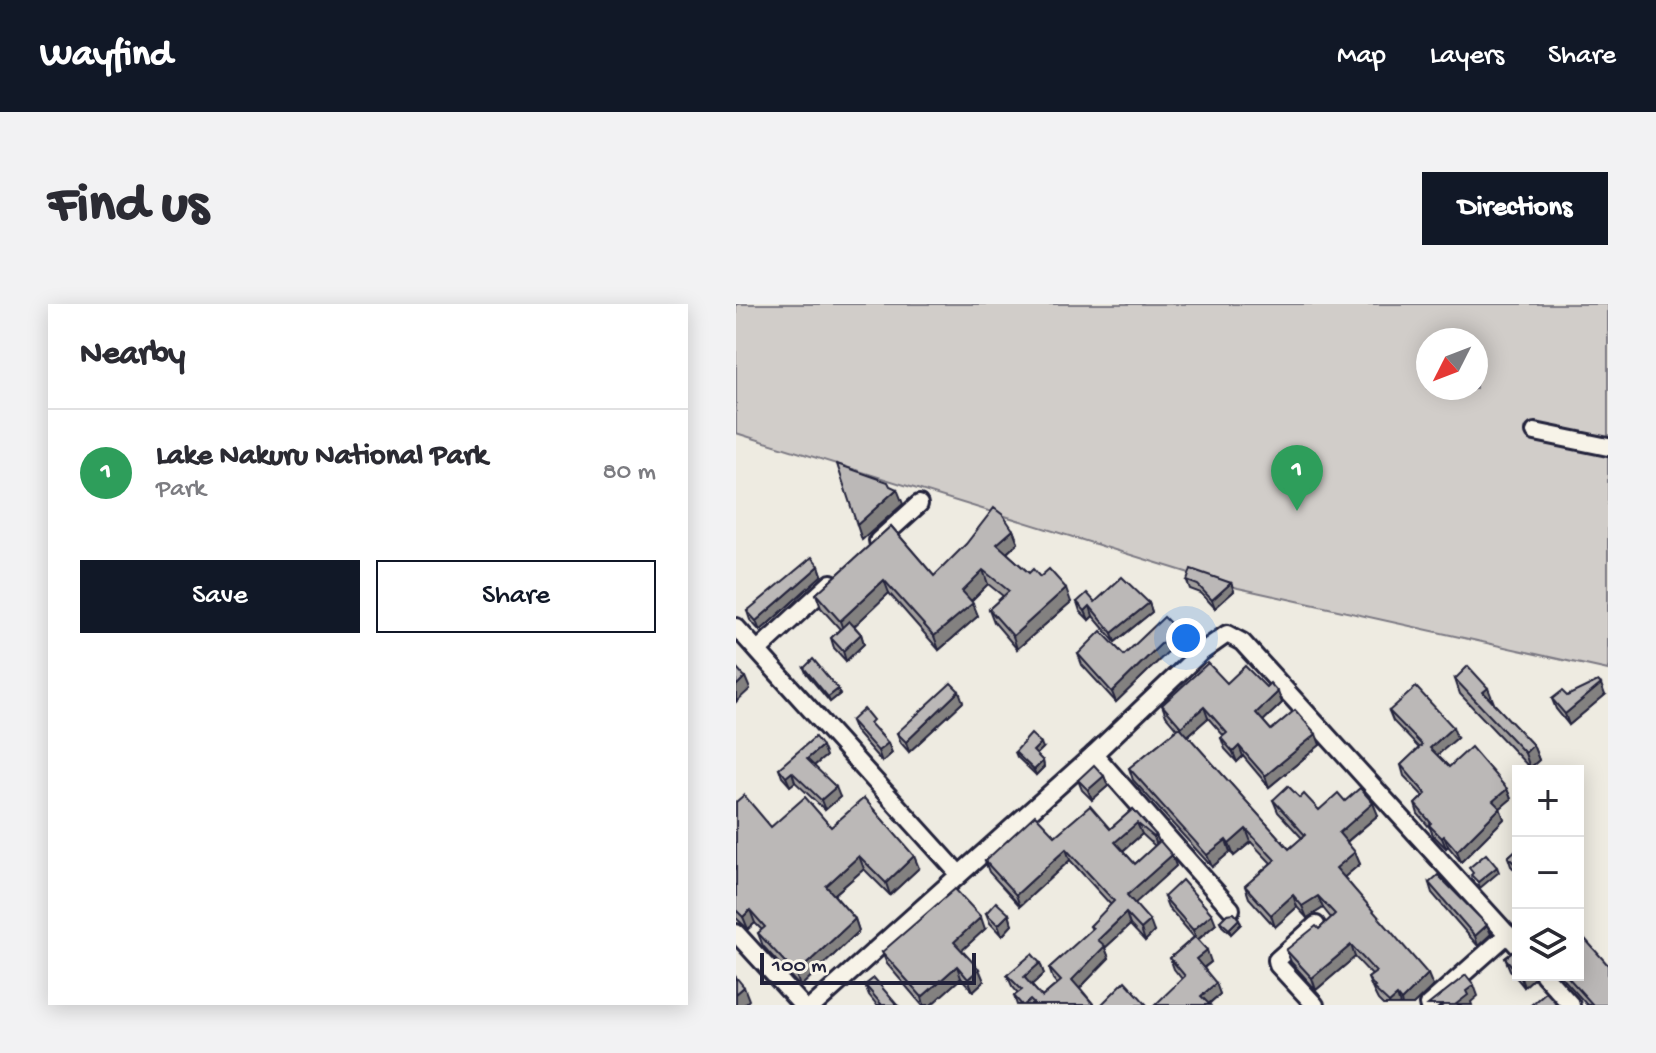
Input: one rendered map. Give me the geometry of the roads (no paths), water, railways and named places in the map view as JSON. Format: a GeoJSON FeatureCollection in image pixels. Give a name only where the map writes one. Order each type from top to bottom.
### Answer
{"type":"FeatureCollection","features":[{"type":"Feature","properties":{"kind":"street"},"geometry":{"type":"LineString","coordinates":[[1535,432],[1608,447]]}},
{"type":"Feature","properties":{"kind":"street"},"geometry":{"type":"LineString","coordinates":[[861,556],[919,504]]}},
{"type":"Feature","properties":{"kind":"street"},"geometry":{"type":"LineString","coordinates":[[758,650],[838,577]]}},
{"type":"Feature","properties":{"kind":"street"},"geometry":{"type":"LineString","coordinates":[[736,627],[959,874]]}},
{"type":"Feature","properties":{"kind":"street"},"geometry":{"type":"LineString","coordinates":[[814,1005],[1094,754],[1200,653],[1227,634],[1242,642],[1512,939]]}},
{"type":"Feature","properties":{"kind":"street"},"geometry":{"type":"LineString","coordinates":[[1094,754],[1231,909]]}},
{"type":"Feature","properties":{"kind":"street"},"geometry":{"type":"LineString","coordinates":[[1315,1005],[1278,965],[1277,960],[1316,925]]}},
{"type":"Feature","properties":{"kind":"street"},"geometry":{"type":"LineString","coordinates":[[736,933],[802,1005]]}},
{"type":"Feature","properties":{"kind":"street"},"geometry":{"type":"LineString","coordinates":[[1428,1005],[1512,941]]}},
{"type":"Feature","properties":{"kind":"street"},"geometry":{"type":"LineString","coordinates":[[1549,981],[1571,1005]]}},
{"type":"Feature","properties":{"kind":"place","name":"Lake Nakuru National Park"},"geometry":{"type":"Point","coordinates":[1297,511]}}]}
